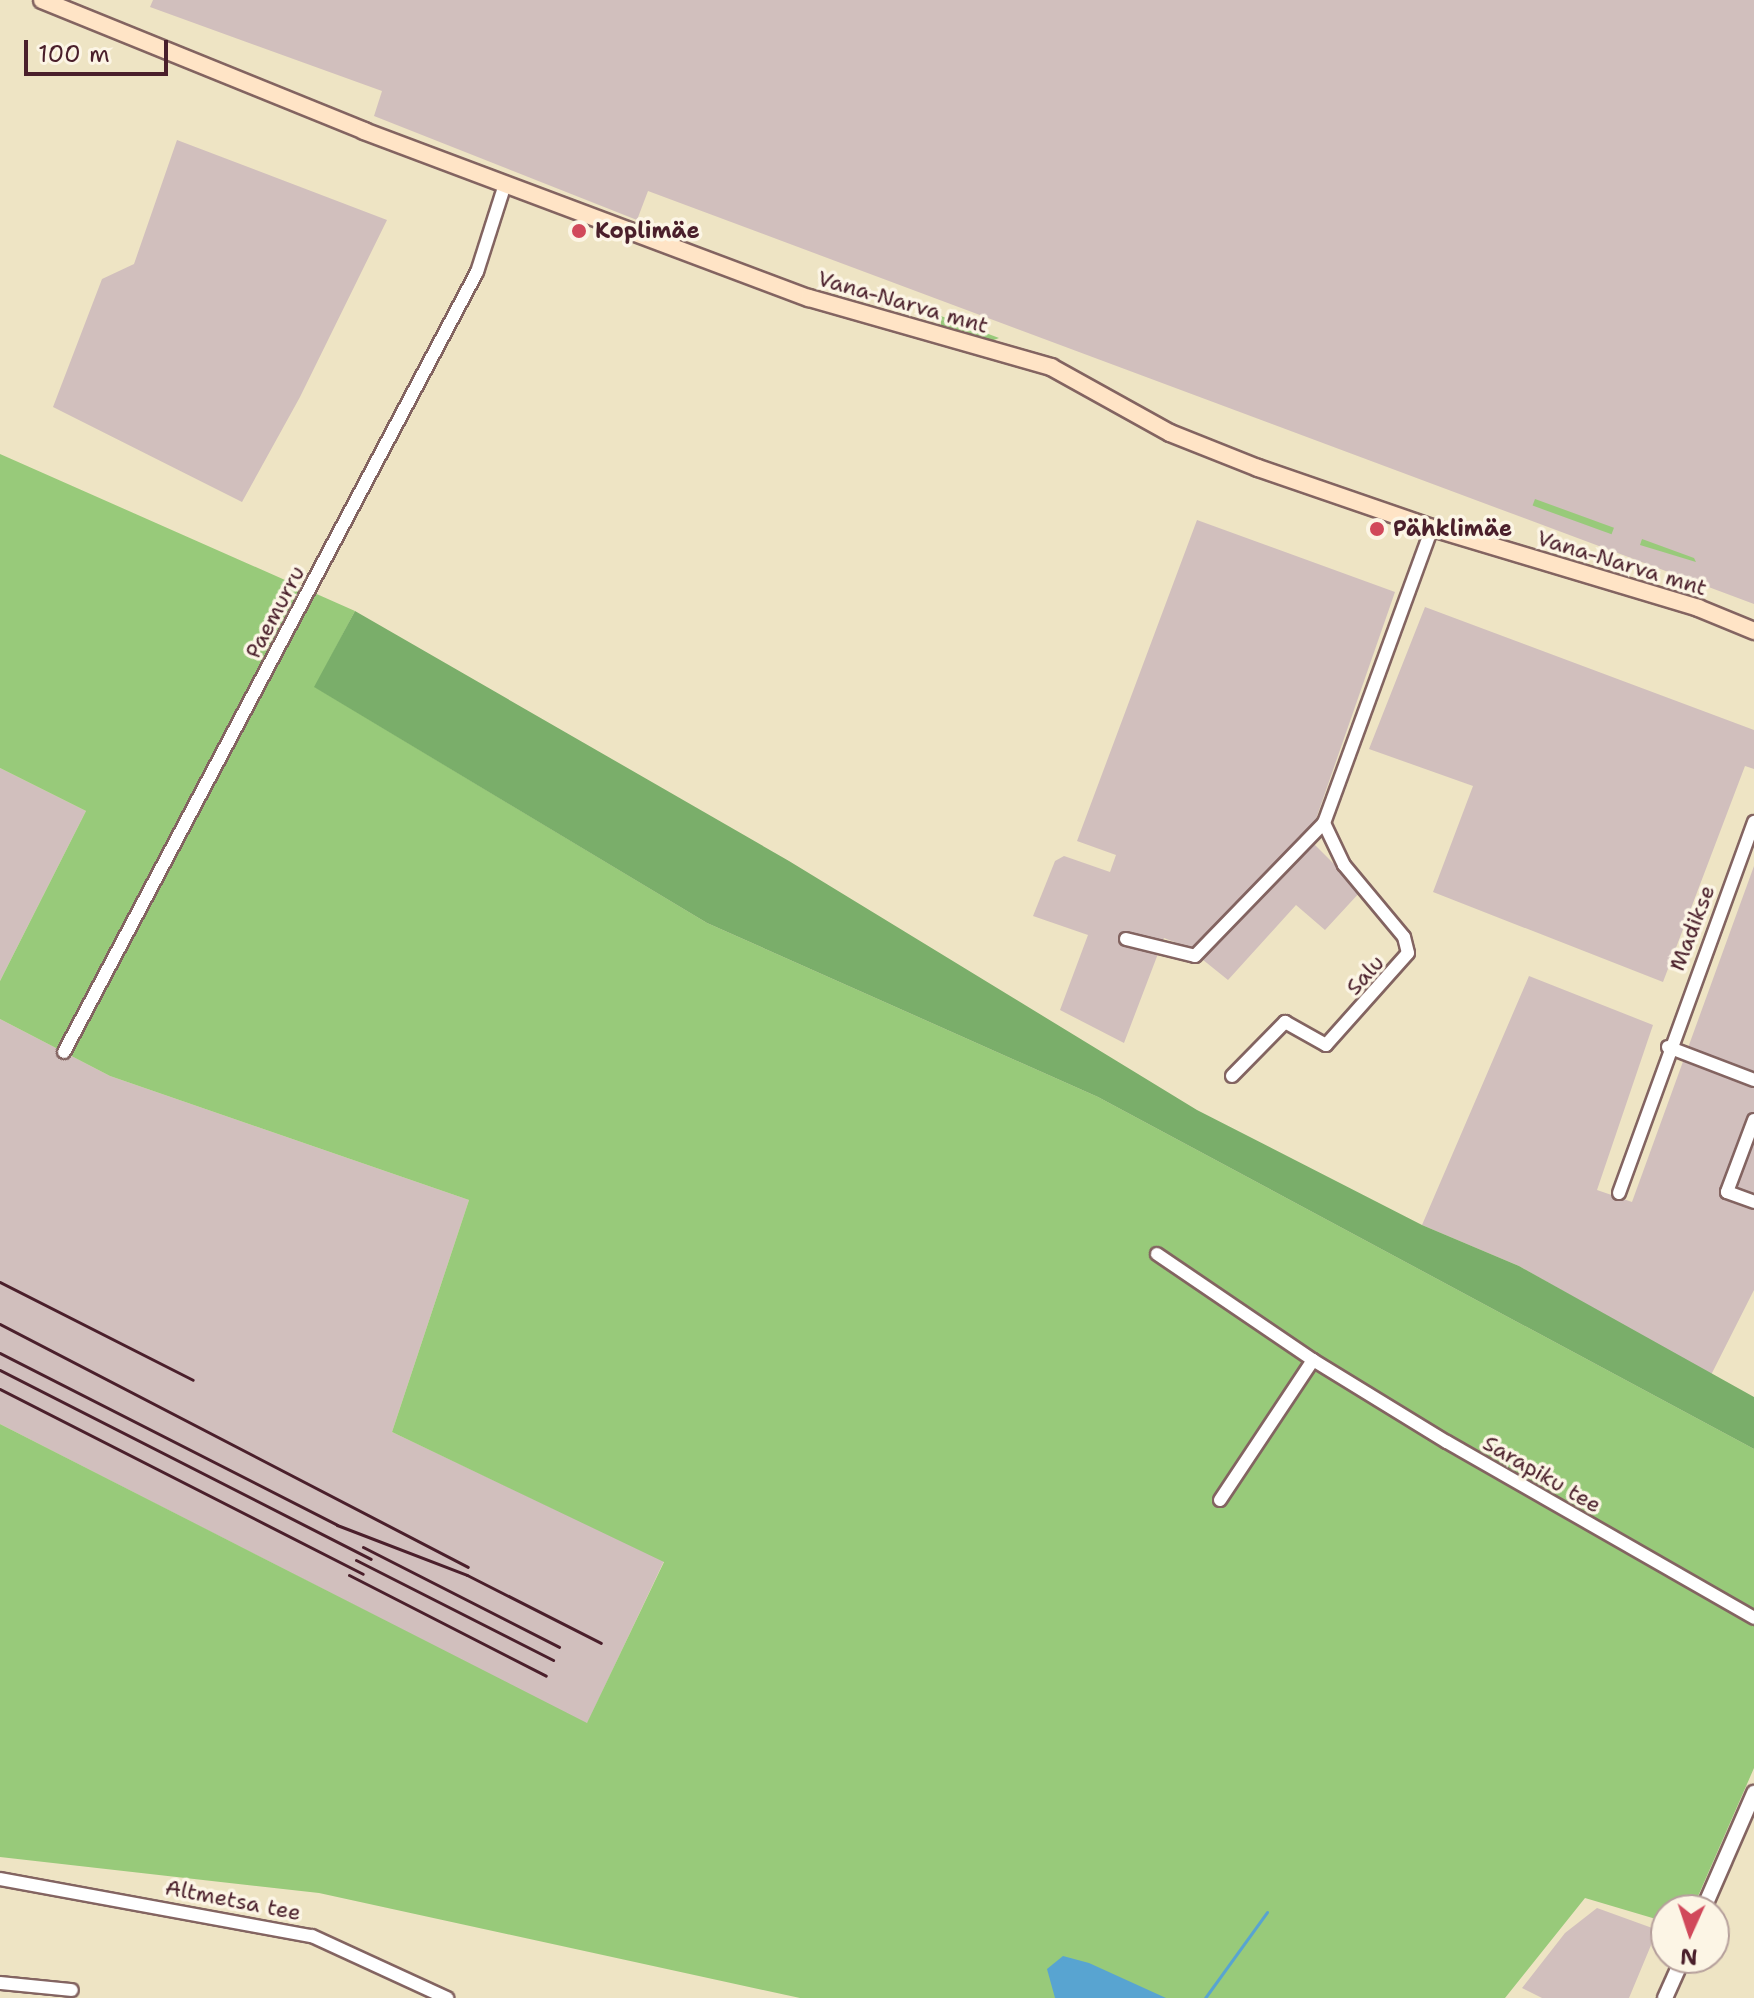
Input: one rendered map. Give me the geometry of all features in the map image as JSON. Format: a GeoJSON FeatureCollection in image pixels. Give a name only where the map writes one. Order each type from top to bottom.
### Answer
{"type":"FeatureCollection","features":[{"type":"Feature","properties":{"kind":"main road","name":"Vana-Narva mnt"},"geometry":{"type":"LineString","coordinates":[[42,0],[505,184],[848,312],[1051,367],[1204,447],[1432,528],[1698,608],[1754,631]]}},
{"type":"Feature","properties":{"kind":"street","name":"Paemurru"},"geometry":{"type":"LineString","coordinates":[[64,1052],[470,284],[505,184]]}},
{"type":"Feature","properties":{"kind":"street"},"geometry":{"type":"LineString","coordinates":[[1126,939],[1195,956],[1324,823],[1432,528]]}},
{"type":"Feature","properties":{"kind":"street","name":"Madikse"},"geometry":{"type":"LineString","coordinates":[[1619,1193],[1668,1047],[1754,822]]}},
{"type":"Feature","properties":{"kind":"street","name":"Salu"},"geometry":{"type":"LineString","coordinates":[[1232,1076],[1285,1022],[1326,1045],[1408,953],[1404,937],[1344,865],[1324,823]]}},
{"type":"Feature","properties":{"kind":"street"},"geometry":{"type":"LineString","coordinates":[[1668,1047],[1754,1080]]}},
{"type":"Feature","properties":{"kind":"street"},"geometry":{"type":"LineString","coordinates":[[1754,1120],[1727,1192],[1754,1202]]}},
{"type":"Feature","properties":{"kind":"street","name":"Sarapiku tee"},"geometry":{"type":"LineString","coordinates":[[1157,1254],[1313,1360],[1754,1618]]}},
{"type":"Feature","properties":{"kind":"street"},"geometry":{"type":"LineString","coordinates":[[1220,1500],[1313,1360]]}},
{"type":"Feature","properties":{"kind":"street"},"geometry":{"type":"LineString","coordinates":[[1710,1894],[1754,1793]]}},
{"type":"Feature","properties":{"kind":"street","name":"Altmetsa tee"},"geometry":{"type":"LineString","coordinates":[[0,1879],[312,1936],[447,1998]]}},
{"type":"Feature","properties":{"kind":"street"},"geometry":{"type":"LineString","coordinates":[[1665,1998],[1676,1974]]}},
{"type":"Feature","properties":{"kind":"street"},"geometry":{"type":"LineString","coordinates":[[0,1983],[72,1990]]}},
{"type":"Feature","properties":{"kind":"shaded area"},"geometry":{"type":"Polygon","coordinates":[[[153,0],[1754,0],[1754,604],[648,191],[637,220],[374,116],[382,91],[150,7],[153,0]]]}},
{"type":"Feature","properties":{"kind":"shaded area"},"geometry":{"type":"Polygon","coordinates":[[[177,140],[387,220],[300,397],[242,502],[53,407],[102,279],[134,264],[177,140]]]}},
{"type":"Feature","properties":{"kind":"shaded area"},"geometry":{"type":"Polygon","coordinates":[[[1197,520],[1395,592],[1309,839],[1361,891],[1325,930],[1296,905],[1228,980],[1187,947],[1164,938],[1124,1043],[1060,1010],[1088,935],[1033,916],[1055,861],[1064,856],[1110,872],[1116,855],[1077,841],[1197,520]]]}},
{"type":"Feature","properties":{"kind":"shaded area"},"geometry":{"type":"Polygon","coordinates":[[[1425,607],[1754,730],[1754,769],[1745,766],[1663,982],[1433,892],[1473,786],[1369,749],[1425,607]]]}},
{"type":"Feature","properties":{"kind":"shaded area"},"geometry":{"type":"Polygon","coordinates":[[[0,768],[86,811],[0,981],[0,768]]]}},
{"type":"Feature","properties":{"kind":"shaded area"},"geometry":{"type":"Polygon","coordinates":[[[1754,866],[1754,1290],[1711,1375],[1519,1266],[1422,1225],[1529,976],[1653,1025],[1597,1190],[1632,1202],[1754,866]]]}},
{"type":"Feature","properties":{"kind":"shaded area"},"geometry":{"type":"Polygon","coordinates":[[[0,1019],[110,1076],[469,1200],[392,1432],[664,1561],[587,1724],[0,1424],[0,1019]]]}},
{"type":"Feature","properties":{"kind":"shaded area"},"geometry":{"type":"Polygon","coordinates":[[[1597,1908],[1650,1927],[1650,1948],[1629,1998],[1542,1998],[1522,1988],[1565,1933],[1597,1908]]]}},
{"type":"Feature","properties":{"kind":"green space"},"geometry":{"type":"Polygon","coordinates":[[[941,316],[999,338],[991,341],[941,328],[941,316]]]}},
{"type":"Feature","properties":{"kind":"green space"},"geometry":{"type":"Polygon","coordinates":[[[0,454],[355,611],[315,687],[707,923],[1098,1097],[1754,1449],[1754,1768],[1699,1894],[1650,1894],[1650,1917],[1585,1898],[1505,1998],[800,1998],[319,1893],[0,1857],[0,1424],[587,1723],[664,1562],[392,1432],[469,1200],[110,1076],[0,1019],[0,981],[86,811],[0,768],[0,454]]]}},
{"type":"Feature","properties":{"kind":"green space"},"geometry":{"type":"Polygon","coordinates":[[[1535,499],[1614,528],[1612,534],[1533,506],[1535,499]]]}},
{"type":"Feature","properties":{"kind":"green space"},"geometry":{"type":"Polygon","coordinates":[[[1642,539],[1694,558],[1696,562],[1640,545],[1642,539]]]}},
{"type":"Feature","properties":{"kind":"green space"},"geometry":{"type":"Polygon","coordinates":[[[355,611],[789,861],[1197,1110],[1422,1225],[1519,1266],[1754,1397],[1754,1449],[1098,1097],[707,923],[314,687],[355,611]]]}},
{"type":"Feature","properties":{"kind":"water"},"geometry":{"type":"Polygon","coordinates":[[[1063,1956],[1089,1963],[1166,1998],[1055,1998],[1047,1969],[1063,1956]]]}},
{"type":"Feature","properties":{"kind":"waterway"},"geometry":{"type":"LineString","coordinates":[[1205,1998],[1267,1912]]}},
{"type":"Feature","properties":{"kind":"railway"},"geometry":{"type":"LineString","coordinates":[[0,1282],[193,1380]]}},
{"type":"Feature","properties":{"kind":"railway"},"geometry":{"type":"LineString","coordinates":[[0,1324],[468,1567]]}},
{"type":"Feature","properties":{"kind":"railway"},"geometry":{"type":"LineString","coordinates":[[0,1353],[337,1525],[467,1575],[601,1643]]}},
{"type":"Feature","properties":{"kind":"railway"},"geometry":{"type":"LineString","coordinates":[[0,1370],[371,1559]]}},
{"type":"Feature","properties":{"kind":"railway"},"geometry":{"type":"LineString","coordinates":[[0,1389],[363,1574]]}},
{"type":"Feature","properties":{"kind":"railway"},"geometry":{"type":"LineString","coordinates":[[363,1547],[559,1647]]}},
{"type":"Feature","properties":{"kind":"railway"},"geometry":{"type":"LineString","coordinates":[[356,1560],[553,1660]]}},
{"type":"Feature","properties":{"kind":"railway"},"geometry":{"type":"LineString","coordinates":[[349,1575],[546,1676]]}},
{"type":"Feature","properties":{"kind":"place","name":"Koplimäe"},"geometry":{"type":"Point","coordinates":[579,231]}},
{"type":"Feature","properties":{"kind":"place","name":"Pähklimäe"},"geometry":{"type":"Point","coordinates":[1377,529]}}]}
